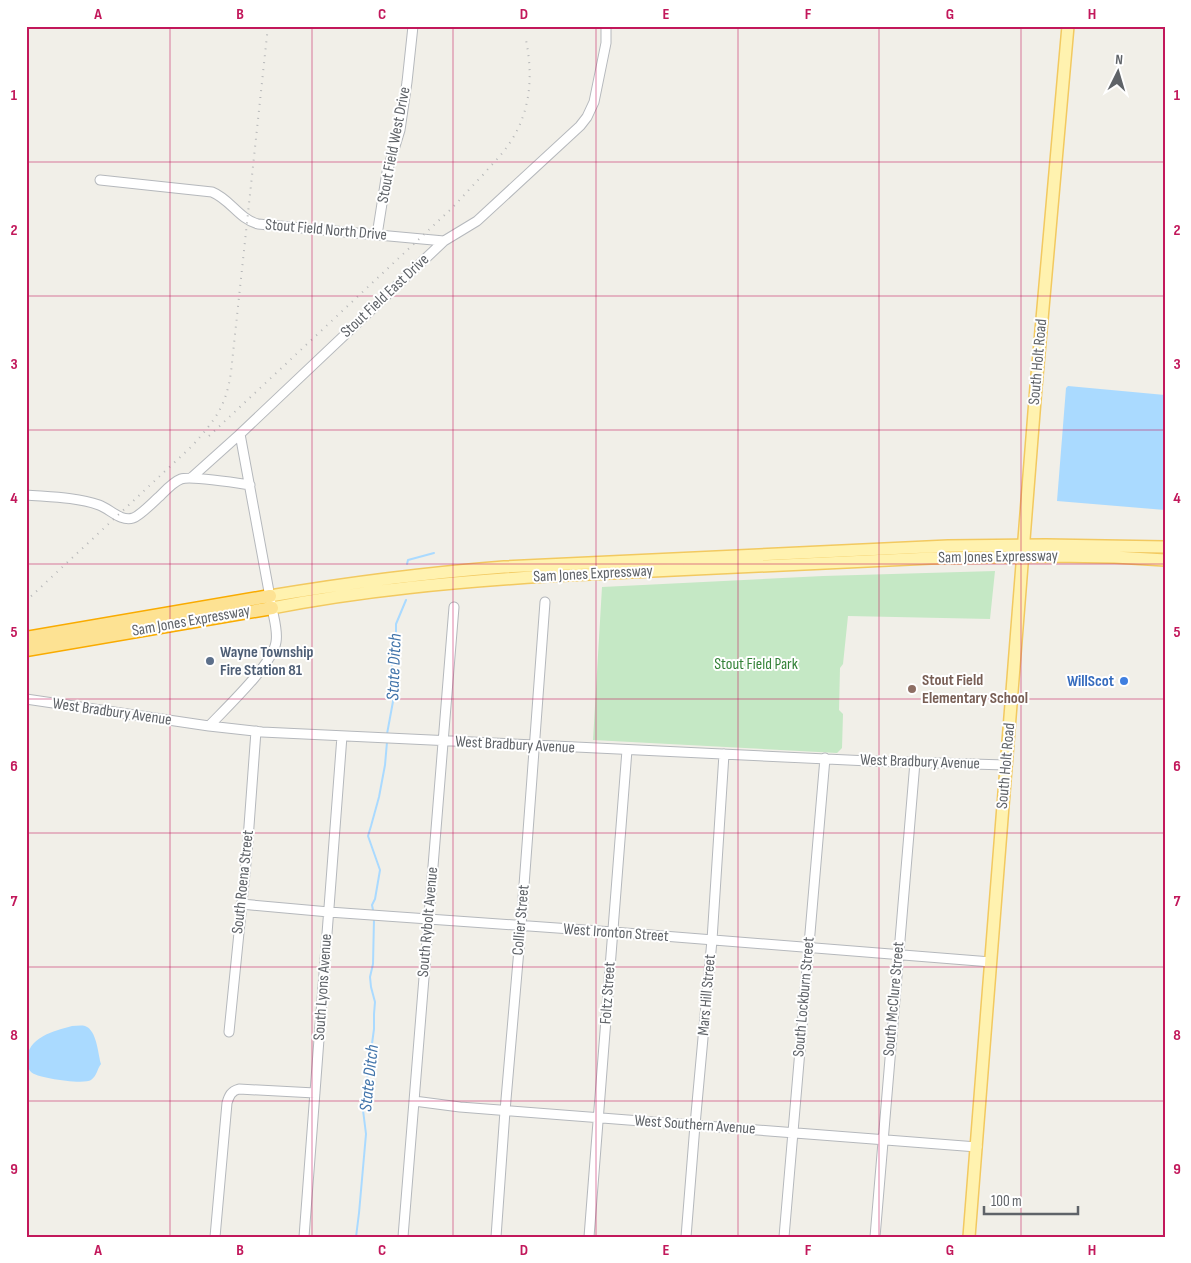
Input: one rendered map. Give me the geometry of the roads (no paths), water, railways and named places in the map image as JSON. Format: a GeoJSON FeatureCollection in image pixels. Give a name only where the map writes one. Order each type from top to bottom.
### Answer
{"type":"FeatureCollection","features":[{"type":"Feature","properties":{"kind":"highway","name":"Sam Jones Expressway"},"geometry":{"type":"LineString","coordinates":[[26,638],[271,602]]}},
{"type":"Feature","properties":{"kind":"highway","name":"Sam Jones Expressway"},"geometry":{"type":"LineString","coordinates":[[26,650],[271,602]]}},
{"type":"Feature","properties":{"kind":"main road","name":"South Holt Road"},"geometry":{"type":"LineString","coordinates":[[970,1237],[1022,557],[1068,26]]}},
{"type":"Feature","properties":{"kind":"main road","name":"Sam Jones Expressway"},"geometry":{"type":"LineString","coordinates":[[271,602],[386,579],[438,572],[504,567],[898,548],[1023,545],[1165,548]]}},
{"type":"Feature","properties":{"kind":"main road","name":"Sam Jones Expressway"},"geometry":{"type":"LineString","coordinates":[[271,602],[501,579],[931,558],[1115,557],[1165,560]]}},
{"type":"Feature","properties":{"kind":"street","name":"Stout Field West Drive"},"geometry":{"type":"LineString","coordinates":[[378,235],[383,192],[400,130],[412,26]]}},
{"type":"Feature","properties":{"kind":"street","name":"Stout Field East Drive"},"geometry":{"type":"LineString","coordinates":[[191,478],[444,241],[478,221],[580,126],[591,110],[595,97],[606,43],[606,26]]}},
{"type":"Feature","properties":{"kind":"street","name":"Stout Field North Drive"},"geometry":{"type":"LineString","coordinates":[[100,180],[212,192],[220,195],[248,220],[258,224],[444,241]]}},
{"type":"Feature","properties":{"kind":"street"},"geometry":{"type":"LineString","coordinates":[[209,726],[268,661],[276,644],[277,634],[240,434]]}},
{"type":"Feature","properties":{"kind":"street"},"geometry":{"type":"LineString","coordinates":[[26,495],[82,500],[98,505],[124,519],[134,518],[175,482],[185,478],[250,484]]}},
{"type":"Feature","properties":{"kind":"street","name":"Collier Street"},"geometry":{"type":"LineString","coordinates":[[496,1237],[535,746],[544,602]]}},
{"type":"Feature","properties":{"kind":"street","name":"South Rybolt Avenue"},"geometry":{"type":"LineString","coordinates":[[404,1237],[454,607]]}},
{"type":"Feature","properties":{"kind":"street","name":"West Bradbury Avenue"},"geometry":{"type":"LineString","coordinates":[[26,699],[256,732],[535,746],[1006,765]]}},
{"type":"Feature","properties":{"kind":"street","name":"South Roena Street"},"geometry":{"type":"LineString","coordinates":[[229,1032],[256,732]]}},
{"type":"Feature","properties":{"kind":"street","name":"South Lyons Avenue"},"geometry":{"type":"LineString","coordinates":[[304,1237],[342,736]]}},
{"type":"Feature","properties":{"kind":"street","name":"Foltz Street"},"geometry":{"type":"LineString","coordinates":[[589,1237],[627,750]]}},
{"type":"Feature","properties":{"kind":"street","name":"Mars Hill Street"},"geometry":{"type":"LineString","coordinates":[[686,1237],[712,940],[724,754]]}},
{"type":"Feature","properties":{"kind":"street","name":"South Lockburn Street"},"geometry":{"type":"LineString","coordinates":[[784,1237],[825,758]]}},
{"type":"Feature","properties":{"kind":"street","name":"South McClure Street"},"geometry":{"type":"LineString","coordinates":[[875,1237],[915,762]]}},
{"type":"Feature","properties":{"kind":"street","name":"West Ironton Street"},"geometry":{"type":"LineString","coordinates":[[241,904],[991,962]]}},
{"type":"Feature","properties":{"kind":"street"},"geometry":{"type":"LineString","coordinates":[[215,1237],[227,1103],[232,1091],[246,1089],[315,1093]]}},
{"type":"Feature","properties":{"kind":"street","name":"West Southern Avenue"},"geometry":{"type":"LineString","coordinates":[[414,1101],[505,1111],[977,1147]]}},
{"type":"Feature","properties":{"kind":"water"},"geometry":{"type":"Polygon","coordinates":[[[1068,386],[1165,395],[1165,510],[1057,501],[1066,388],[1068,386]]]}},
{"type":"Feature","properties":{"kind":"water"},"geometry":{"type":"Polygon","coordinates":[[[72,1026],[85,1026],[89,1028],[95,1037],[101,1064],[93,1078],[79,1082],[50,1078],[31,1072],[27,1061],[28,1053],[36,1041],[57,1030],[72,1026]]]}},
{"type":"Feature","properties":{"kind":"waterway","name":"State Ditch"},"geometry":{"type":"LineString","coordinates":[[407,564],[408,560],[434,553]]}},
{"type":"Feature","properties":{"kind":"waterway","name":"State Ditch"},"geometry":{"type":"LineString","coordinates":[[387,734],[394,696],[390,678],[396,642],[396,624],[406,600]]}},
{"type":"Feature","properties":{"kind":"waterway","name":"State Ditch"},"geometry":{"type":"LineString","coordinates":[[373,910],[372,905],[375,899],[380,870],[368,836],[379,797],[387,742]]}},
{"type":"Feature","properties":{"kind":"waterway","name":"State Ditch"},"geometry":{"type":"LineString","coordinates":[[356,1237],[366,1134],[363,1110],[374,1029],[375,1002],[370,977],[373,964],[374,919]]}},
{"type":"Feature","properties":{"kind":"railway"},"geometry":{"type":"LineString","coordinates":[[26,601],[192,446],[223,404],[231,372],[268,26]]}},
{"type":"Feature","properties":{"kind":"railway"},"geometry":{"type":"LineString","coordinates":[[209,436],[450,210],[504,150],[518,129],[529,92],[530,79],[526,40]]}},
{"type":"Feature","properties":{"kind":"place","name":"Wayne Township Fire Station 81"},"geometry":{"type":"Point","coordinates":[210,661]}},
{"type":"Feature","properties":{"kind":"place","name":"WillScot"},"geometry":{"type":"Point","coordinates":[1124,681]}},
{"type":"Feature","properties":{"kind":"place","name":"Stout Field Elementary School"},"geometry":{"type":"Point","coordinates":[912,689]}},
{"type":"Feature","properties":{"kind":"park label","name":"Stout Field Park"},"geometry":{"type":"Point","coordinates":[756,664]}}]}
